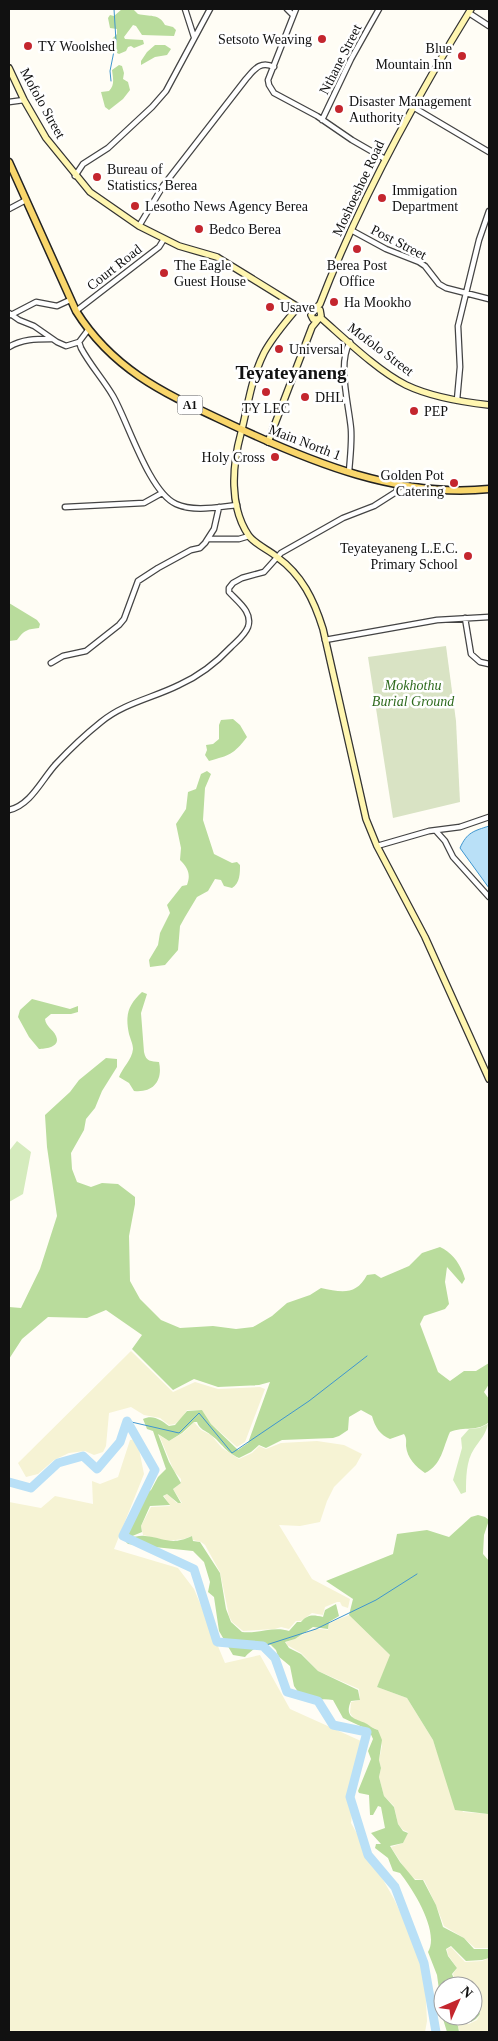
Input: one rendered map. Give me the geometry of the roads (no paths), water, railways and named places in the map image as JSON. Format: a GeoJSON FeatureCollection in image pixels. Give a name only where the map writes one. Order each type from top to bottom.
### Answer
{"type":"FeatureCollection","features":[{"type":"Feature","properties":{"kind":"main road","name":"Moshoeshoe Road"},"geometry":{"type":"LineString","coordinates":[[268,442],[316,314],[351,230],[385,159],[413,107],[470,11]]}},
{"type":"Feature","properties":{"kind":"main road","name":"Mofolo Street"},"geometry":{"type":"LineString","coordinates":[[9,68],[24,100],[46,138],[76,176],[97,198],[139,226],[179,246],[217,257],[301,308],[316,314],[369,359],[406,384],[457,400],[489,405]]}},
{"type":"Feature","properties":{"kind":"main road","name":"Main North 1"},"geometry":{"type":"LineString","coordinates":[[9,162],[76,311],[88,330],[101,345],[135,374],[186,403],[317,463],[399,484],[461,491],[489,488]]}},
{"type":"Feature","properties":{"kind":"main road"},"geometry":{"type":"LineString","coordinates":[[301,308],[264,352],[252,381],[236,448],[234,475],[237,505],[240,517],[249,536],[278,557],[296,574],[318,610],[366,819],[377,846],[425,938],[489,1079]]}},
{"type":"Feature","properties":{"kind":"street"},"geometry":{"type":"LineString","coordinates":[[185,9],[194,37]]}},
{"type":"Feature","properties":{"kind":"street"},"geometry":{"type":"LineString","coordinates":[[76,176],[83,164],[108,148],[152,107],[166,91],[210,9]]}},
{"type":"Feature","properties":{"kind":"street"},"geometry":{"type":"LineString","coordinates":[[287,9],[293,15]]}},
{"type":"Feature","properties":{"kind":"street"},"geometry":{"type":"LineString","coordinates":[[296,9],[268,80],[269,86],[274,93],[385,159]]}},
{"type":"Feature","properties":{"kind":"street","name":"Nthane Street"},"geometry":{"type":"LineString","coordinates":[[322,120],[351,59],[379,9]]}},
{"type":"Feature","properties":{"kind":"street"},"geometry":{"type":"LineString","coordinates":[[470,11],[489,26]]}},
{"type":"Feature","properties":{"kind":"street"},"geometry":{"type":"LineString","coordinates":[[139,226],[163,186],[246,79],[258,66],[264,64],[274,67]]}},
{"type":"Feature","properties":{"kind":"street"},"geometry":{"type":"LineString","coordinates":[[9,102],[24,100]]}},
{"type":"Feature","properties":{"kind":"street"},"geometry":{"type":"LineString","coordinates":[[413,107],[489,152]]}},
{"type":"Feature","properties":{"kind":"street"},"geometry":{"type":"LineString","coordinates":[[9,209],[26,200]]}},
{"type":"Feature","properties":{"kind":"street"},"geometry":{"type":"LineString","coordinates":[[457,400],[460,367],[458,326],[467,294],[478,240],[489,211]]}},
{"type":"Feature","properties":{"kind":"street","name":"Post Street"},"geometry":{"type":"LineString","coordinates":[[351,230],[419,262],[425,266],[439,284],[467,294],[489,299]]}},
{"type":"Feature","properties":{"kind":"street","name":"Court Road"},"geometry":{"type":"LineString","coordinates":[[76,311],[160,247],[164,239]]}},
{"type":"Feature","properties":{"kind":"street"},"geometry":{"type":"LineString","coordinates":[[10,314],[36,302],[57,306],[70,300]]}},
{"type":"Feature","properties":{"kind":"street"},"geometry":{"type":"LineString","coordinates":[[10,314],[66,346],[79,342],[88,330]]}},
{"type":"Feature","properties":{"kind":"street"},"geometry":{"type":"LineString","coordinates":[[9,347],[28,339],[52,339]]}},
{"type":"Feature","properties":{"kind":"street"},"geometry":{"type":"LineString","coordinates":[[79,342],[84,354],[114,397],[139,452],[162,494],[175,504],[188,508],[237,505]]}},
{"type":"Feature","properties":{"kind":"street"},"geometry":{"type":"LineString","coordinates":[[349,472],[351,430],[345,389],[344,351],[350,342]]}},
{"type":"Feature","properties":{"kind":"street"},"geometry":{"type":"LineString","coordinates":[[9,810],[25,803],[56,764],[101,722],[137,701],[194,678],[228,650],[245,632],[249,620],[248,614],[229,592],[229,588],[233,583],[242,578],[264,572],[281,553],[343,518],[374,506],[396,492],[399,484]]}},
{"type":"Feature","properties":{"kind":"street"},"geometry":{"type":"LineString","coordinates":[[65,507],[144,503],[162,494]]}},
{"type":"Feature","properties":{"kind":"street"},"geometry":{"type":"LineString","coordinates":[[51,663],[63,656],[86,651],[124,619],[138,581],[191,550],[200,548],[209,539],[214,529],[219,507]]}},
{"type":"Feature","properties":{"kind":"street"},"geometry":{"type":"LineString","coordinates":[[209,539],[239,539],[249,536]]}},
{"type":"Feature","properties":{"kind":"street"},"geometry":{"type":"LineString","coordinates":[[325,640],[437,620],[489,617]]}},
{"type":"Feature","properties":{"kind":"street"},"geometry":{"type":"LineString","coordinates":[[465,618],[470,654],[480,662],[489,664]]}},
{"type":"Feature","properties":{"kind":"street"},"geometry":{"type":"LineString","coordinates":[[377,846],[460,827],[489,817]]}},
{"type":"Feature","properties":{"kind":"street"},"geometry":{"type":"LineString","coordinates":[[436,831],[445,842],[453,857],[489,897]]}},
{"type":"Feature","properties":{"kind":"water"},"geometry":{"type":"Polygon","coordinates":[[[489,826],[489,888],[460,848],[465,839],[472,833],[489,826]]]}},
{"type":"Feature","properties":{"kind":"waterway"},"geometry":{"type":"LineString","coordinates":[[111,81],[110,71],[116,41],[114,9]]}},
{"type":"Feature","properties":{"kind":"waterway"},"geometry":{"type":"LineString","coordinates":[[127,1421],[179,1433],[199,1413],[232,1453],[309,1401],[367,1356]]}},
{"type":"Feature","properties":{"kind":"waterway"},"geometry":{"type":"LineString","coordinates":[[9,1482],[31,1488],[58,1463],[83,1456],[97,1469],[120,1442],[127,1421],[155,1470],[123,1536],[194,1569],[217,1642],[263,1646],[275,1658],[287,1692],[318,1701],[333,1725],[367,1732],[350,1797],[368,1855],[395,1887],[424,1963],[436,2032]]}},
{"type":"Feature","properties":{"kind":"waterway"},"geometry":{"type":"LineString","coordinates":[[263,1646],[316,1629],[376,1600],[417,1574]]}},
{"type":"Feature","properties":{"kind":"place","name":"Setsoto Weaving"},"geometry":{"type":"Point","coordinates":[322,39]}},
{"type":"Feature","properties":{"kind":"place","name":"TY Woolshed"},"geometry":{"type":"Point","coordinates":[28,46]}},
{"type":"Feature","properties":{"kind":"place","name":"Blue Mountain Inn"},"geometry":{"type":"Point","coordinates":[462,56]}},
{"type":"Feature","properties":{"kind":"place","name":"Disaster Management Authority"},"geometry":{"type":"Point","coordinates":[339,109]}},
{"type":"Feature","properties":{"kind":"place","name":"Bureau of Statistics, Berea"},"geometry":{"type":"Point","coordinates":[97,177]}},
{"type":"Feature","properties":{"kind":"place","name":"Immigation Department"},"geometry":{"type":"Point","coordinates":[382,198]}},
{"type":"Feature","properties":{"kind":"place","name":"Lesotho News Agency Berea"},"geometry":{"type":"Point","coordinates":[135,206]}},
{"type":"Feature","properties":{"kind":"place","name":"Bedco Berea"},"geometry":{"type":"Point","coordinates":[199,229]}},
{"type":"Feature","properties":{"kind":"place","name":"Berea Post Office"},"geometry":{"type":"Point","coordinates":[357,249]}},
{"type":"Feature","properties":{"kind":"place","name":"The Eagle Guest House"},"geometry":{"type":"Point","coordinates":[164,273]}},
{"type":"Feature","properties":{"kind":"place","name":"Ha Mookho"},"geometry":{"type":"Point","coordinates":[334,302]}},
{"type":"Feature","properties":{"kind":"place","name":"Usave"},"geometry":{"type":"Point","coordinates":[270,307]}},
{"type":"Feature","properties":{"kind":"place","name":"Universal"},"geometry":{"type":"Point","coordinates":[279,349]}},
{"type":"Feature","properties":{"kind":"place","name":"TY LEC"},"geometry":{"type":"Point","coordinates":[266,392]}},
{"type":"Feature","properties":{"kind":"place","name":"DHL"},"geometry":{"type":"Point","coordinates":[305,397]}},
{"type":"Feature","properties":{"kind":"place","name":"PEP"},"geometry":{"type":"Point","coordinates":[414,411]}},
{"type":"Feature","properties":{"kind":"place","name":"Holy Cross"},"geometry":{"type":"Point","coordinates":[275,457]}},
{"type":"Feature","properties":{"kind":"place","name":"Golden Pot Catering"},"geometry":{"type":"Point","coordinates":[454,483]}},
{"type":"Feature","properties":{"kind":"place","name":"Teyateyaneng L.E.C. Primary School"},"geometry":{"type":"Point","coordinates":[468,556]}},
{"type":"Feature","properties":{"kind":"district","name":"Teyateyaneng"},"geometry":{"type":"Point","coordinates":[291,372]}},
{"type":"Feature","properties":{"kind":"park label","name":"Mokhothu Burial Ground"},"geometry":{"type":"Point","coordinates":[413,694]}}]}
